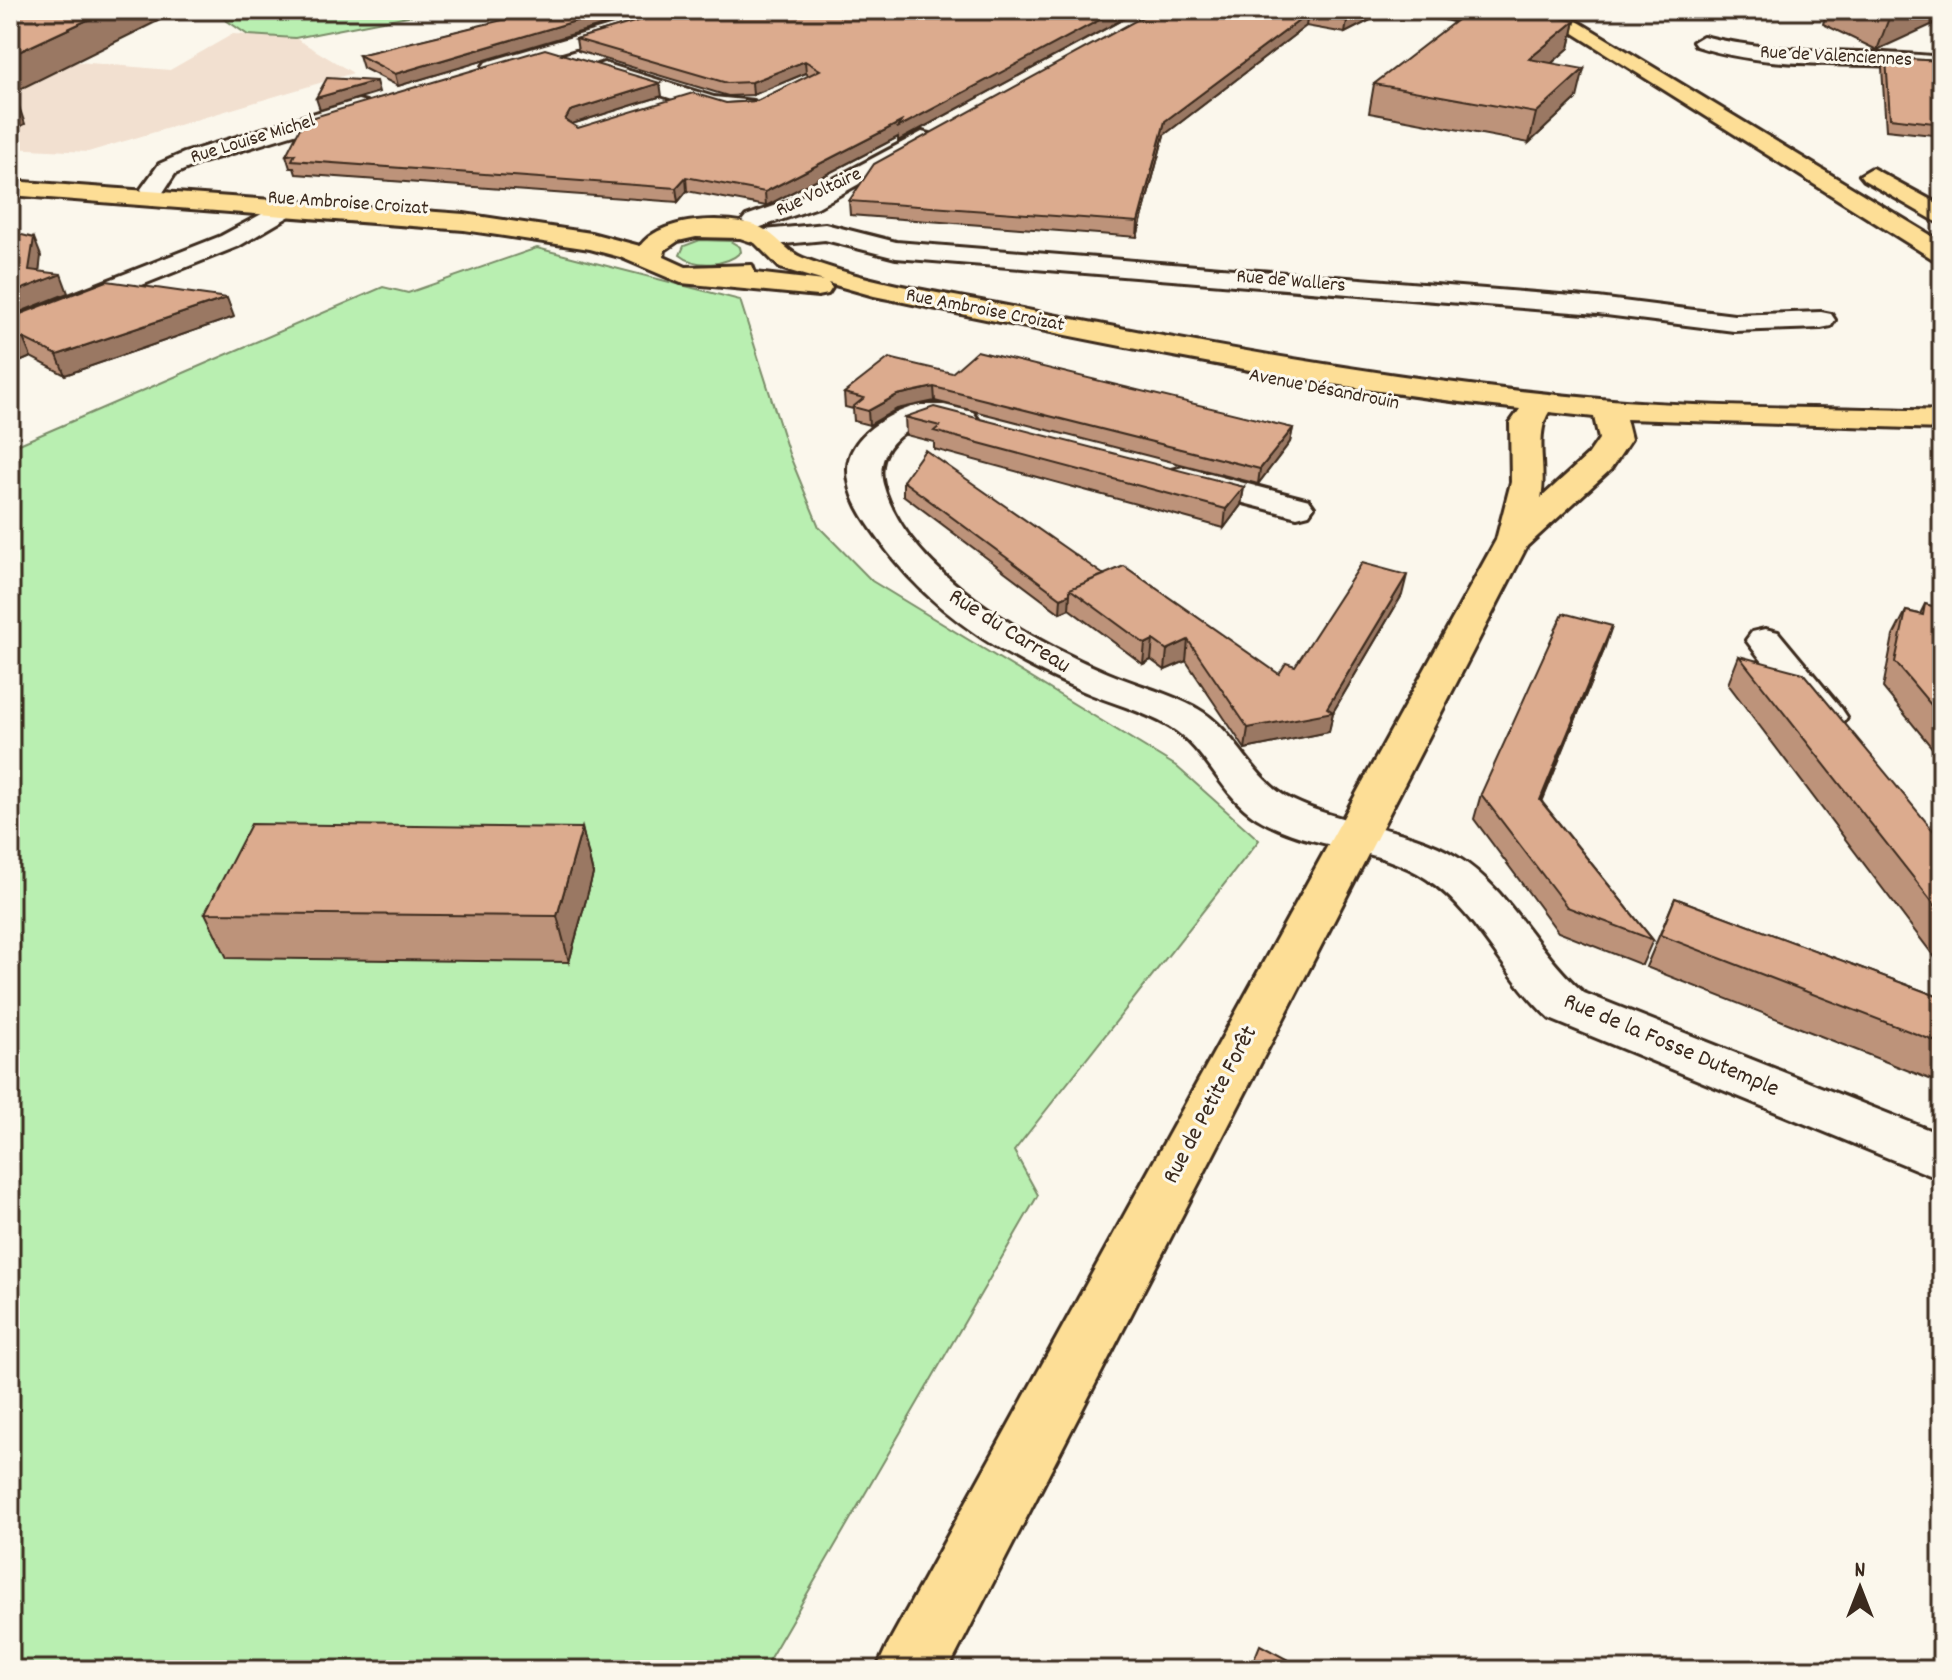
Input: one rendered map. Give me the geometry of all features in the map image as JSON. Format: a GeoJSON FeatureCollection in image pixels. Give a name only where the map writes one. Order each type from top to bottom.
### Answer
{"type":"FeatureCollection","features":[{"type":"Feature","properties":{"kind":"main road"},"geometry":{"type":"LineString","coordinates":[[1546,10],[1942,253]]}},
{"type":"Feature","properties":{"kind":"main road"},"geometry":{"type":"LineString","coordinates":[[1856,166],[1942,217]]}},
{"type":"Feature","properties":{"kind":"main road","name":"Rue Ambroise Croizat"},"geometry":{"type":"LineString","coordinates":[[10,178],[439,211],[616,232],[727,228],[768,243],[801,267],[874,288],[1158,345]]}},
{"type":"Feature","properties":{"kind":"main road","name":"Rue Ambroise Croizat"},"geometry":{"type":"LineString","coordinates":[[10,188],[455,221],[591,241],[650,259],[672,273],[713,276]]}},
{"type":"Feature","properties":{"kind":"main road"},"geometry":{"type":"LineString","coordinates":[[650,259],[650,251],[657,243],[686,231]]}},
{"type":"Feature","properties":{"kind":"main road"},"geometry":{"type":"LineString","coordinates":[[713,276],[759,265],[769,257],[768,243]]}},
{"type":"Feature","properties":{"kind":"main road","name":"Avenue Désandrouin"},"geometry":{"type":"LineString","coordinates":[[713,276],[806,286],[1353,397],[1825,439],[1942,436]]}},
{"type":"Feature","properties":{"kind":"main road","name":"Avenue Désandrouin"},"geometry":{"type":"LineString","coordinates":[[1158,345],[1532,413]]}},
{"type":"Feature","properties":{"kind":"main road","name":"Rue de Petite Forêt"},"geometry":{"type":"LineString","coordinates":[[911,1670],[1357,836],[1394,758],[1513,540],[1528,482],[1532,413]]}},
{"type":"Feature","properties":{"kind":"main road","name":"Avenue Désandrouin"},"geometry":{"type":"LineString","coordinates":[[1610,420],[1942,420]]}},
{"type":"Feature","properties":{"kind":"main road","name":"Rue de Petite Forêt"},"geometry":{"type":"LineString","coordinates":[[1513,540],[1563,492],[1598,465],[1613,447],[1610,420]]}},
{"type":"Feature","properties":{"kind":"street"},"geometry":{"type":"LineString","coordinates":[[471,73],[685,10]]}},
{"type":"Feature","properties":{"kind":"street"},"geometry":{"type":"LineString","coordinates":[[1434,10],[1525,30]]}},
{"type":"Feature","properties":{"kind":"street","name":"Rue de Valenciennes"},"geometry":{"type":"LineString","coordinates":[[1703,42],[1735,51],[1779,56],[1936,59]]}},
{"type":"Feature","properties":{"kind":"street"},"geometry":{"type":"LineString","coordinates":[[545,51],[692,97],[737,107],[763,102]]}},
{"type":"Feature","properties":{"kind":"street"},"geometry":{"type":"LineString","coordinates":[[600,87],[630,77]]}},
{"type":"Feature","properties":{"kind":"street"},"geometry":{"type":"LineString","coordinates":[[656,108],[692,97]]}},
{"type":"Feature","properties":{"kind":"street","name":"Rue Louise Michel"},"geometry":{"type":"LineString","coordinates":[[153,189],[167,169],[192,158],[382,100]]}},
{"type":"Feature","properties":{"kind":"street","name":"Rue Voltaire"},"geometry":{"type":"LineString","coordinates":[[727,228],[798,207],[941,129]]}},
{"type":"Feature","properties":{"kind":"street"},"geometry":{"type":"LineString","coordinates":[[10,329],[230,241],[286,208]]}},
{"type":"Feature","properties":{"kind":"street","name":"Rue de Wallers"},"geometry":{"type":"LineString","coordinates":[[768,243],[825,232],[896,250],[1598,306],[1734,323],[1821,320]]}},
{"type":"Feature","properties":{"kind":"street","name":"Rue du Carreau"},"geometry":{"type":"LineString","coordinates":[[988,426],[942,414],[916,414],[904,419],[866,455],[873,504],[918,569],[959,604],[1027,648],[1086,678],[1185,718],[1203,734],[1243,785],[1272,807],[1294,818],[1357,836]]}},
{"type":"Feature","properties":{"kind":"street"},"geometry":{"type":"LineString","coordinates":[[1158,471],[1297,507]]}},
{"type":"Feature","properties":{"kind":"street"},"geometry":{"type":"LineString","coordinates":[[1765,640],[1853,749]]}},
{"type":"Feature","properties":{"kind":"street","name":"Rue de la Fosse Dutemple"},"geometry":{"type":"LineString","coordinates":[[1357,836],[1416,855],[1445,870],[1481,905],[1539,981],[1567,1006],[1942,1158]]}},
{"type":"Feature","properties":{"kind":"shaded area"},"geometry":{"type":"Polygon","coordinates":[[[233,34],[295,38],[353,73],[88,152],[10,148],[10,56],[170,70],[233,34]]]}},
{"type":"Feature","properties":{"kind":"green space"},"geometry":{"type":"Polygon","coordinates":[[[439,10],[295,38],[248,35],[214,12],[439,10]]]}},
{"type":"Feature","properties":{"kind":"green space"},"geometry":{"type":"Polygon","coordinates":[[[700,240],[730,241],[740,247],[741,252],[735,257],[711,264],[694,262],[680,255],[684,246],[700,240]]]}},
{"type":"Feature","properties":{"kind":"green space"},"geometry":{"type":"Polygon","coordinates":[[[537,248],[740,300],[789,454],[819,527],[872,581],[1176,766],[1259,840],[1014,1151],[1038,1195],[763,1670],[10,1670],[10,448],[383,287],[408,293],[537,248]]]}},
{"type":"Feature","properties":{"kind":"building"},"geometry":{"type":"Polygon","coordinates":[[[10,10],[109,10],[10,56],[10,10]]]}},
{"type":"Feature","properties":{"kind":"building"},"geometry":{"type":"Polygon","coordinates":[[[543,10],[613,10],[395,74],[359,55],[543,10]]]}},
{"type":"Feature","properties":{"kind":"building"},"geometry":{"type":"Polygon","coordinates":[[[675,10],[1118,10],[897,128],[901,122],[765,192],[686,177],[676,188],[292,160],[295,154],[286,155],[304,120],[545,49],[660,83],[570,111],[565,120],[578,128],[693,93],[726,103],[757,101],[820,70],[805,61],[752,82],[727,83],[576,39],[675,10]]]}},
{"type":"Feature","properties":{"kind":"building"},"geometry":{"type":"Polygon","coordinates":[[[1155,10],[1368,10],[1347,21],[1308,14],[1165,121],[1138,222],[849,201],[874,164],[1155,10]]]}},
{"type":"Feature","properties":{"kind":"building"},"geometry":{"type":"Polygon","coordinates":[[[1470,10],[1523,10],[1575,21],[1529,59],[1584,69],[1536,113],[1374,84],[1470,10]]]}},
{"type":"Feature","properties":{"kind":"building"},"geometry":{"type":"Polygon","coordinates":[[[1886,58],[1942,61],[1942,124],[1890,118],[1886,58]]]}},
{"type":"Feature","properties":{"kind":"building"},"geometry":{"type":"Polygon","coordinates":[[[327,78],[376,81],[316,98],[327,78]]]}},
{"type":"Feature","properties":{"kind":"building"},"geometry":{"type":"Polygon","coordinates":[[[10,232],[34,238],[29,270],[61,274],[10,294],[10,232]]]}},
{"type":"Feature","properties":{"kind":"building"},"geometry":{"type":"Polygon","coordinates":[[[107,281],[227,298],[57,355],[23,338],[10,343],[10,318],[107,281]]]}},
{"type":"Feature","properties":{"kind":"building"},"geometry":{"type":"Polygon","coordinates":[[[977,351],[1293,428],[1260,469],[934,387],[897,395],[868,411],[853,407],[864,398],[844,393],[889,358],[952,373],[977,351]]]}},
{"type":"Feature","properties":{"kind":"building"},"geometry":{"type":"Polygon","coordinates":[[[934,407],[1244,487],[1226,509],[934,431],[940,426],[905,417],[934,407]]]}},
{"type":"Feature","properties":{"kind":"building"},"geometry":{"type":"Polygon","coordinates":[[[925,450],[1104,575],[1070,589],[1070,594],[1061,598],[903,481],[925,450]]]}},
{"type":"Feature","properties":{"kind":"building"},"geometry":{"type":"Polygon","coordinates":[[[1362,563],[1407,575],[1327,708],[1333,712],[1248,728],[1188,640],[1167,650],[1153,640],[1145,644],[1070,589],[1124,566],[1279,674],[1286,663],[1295,666],[1362,563]]]}},
{"type":"Feature","properties":{"kind":"building"},"geometry":{"type":"Polygon","coordinates":[[[1925,604],[1942,609],[1942,718],[1895,662],[1906,611],[1923,615],[1925,604]]]}},
{"type":"Feature","properties":{"kind":"building"},"geometry":{"type":"Polygon","coordinates":[[[1563,613],[1612,626],[1540,800],[1653,940],[1567,907],[1481,794],[1563,613]]]}},
{"type":"Feature","properties":{"kind":"building"},"geometry":{"type":"Polygon","coordinates":[[[1739,656],[1803,673],[1942,841],[1942,914],[1739,656]]]}},
{"type":"Feature","properties":{"kind":"building"},"geometry":{"type":"Polygon","coordinates":[[[251,824],[582,828],[557,916],[205,913],[251,824]]]}},
{"type":"Feature","properties":{"kind":"building"},"geometry":{"type":"Polygon","coordinates":[[[1675,898],[1942,998],[1942,1044],[1660,935],[1675,898]]]}},
{"type":"Feature","properties":{"kind":"building"},"geometry":{"type":"Polygon","coordinates":[[[1260,1645],[1307,1670],[1250,1670],[1260,1645]]]}}]}
